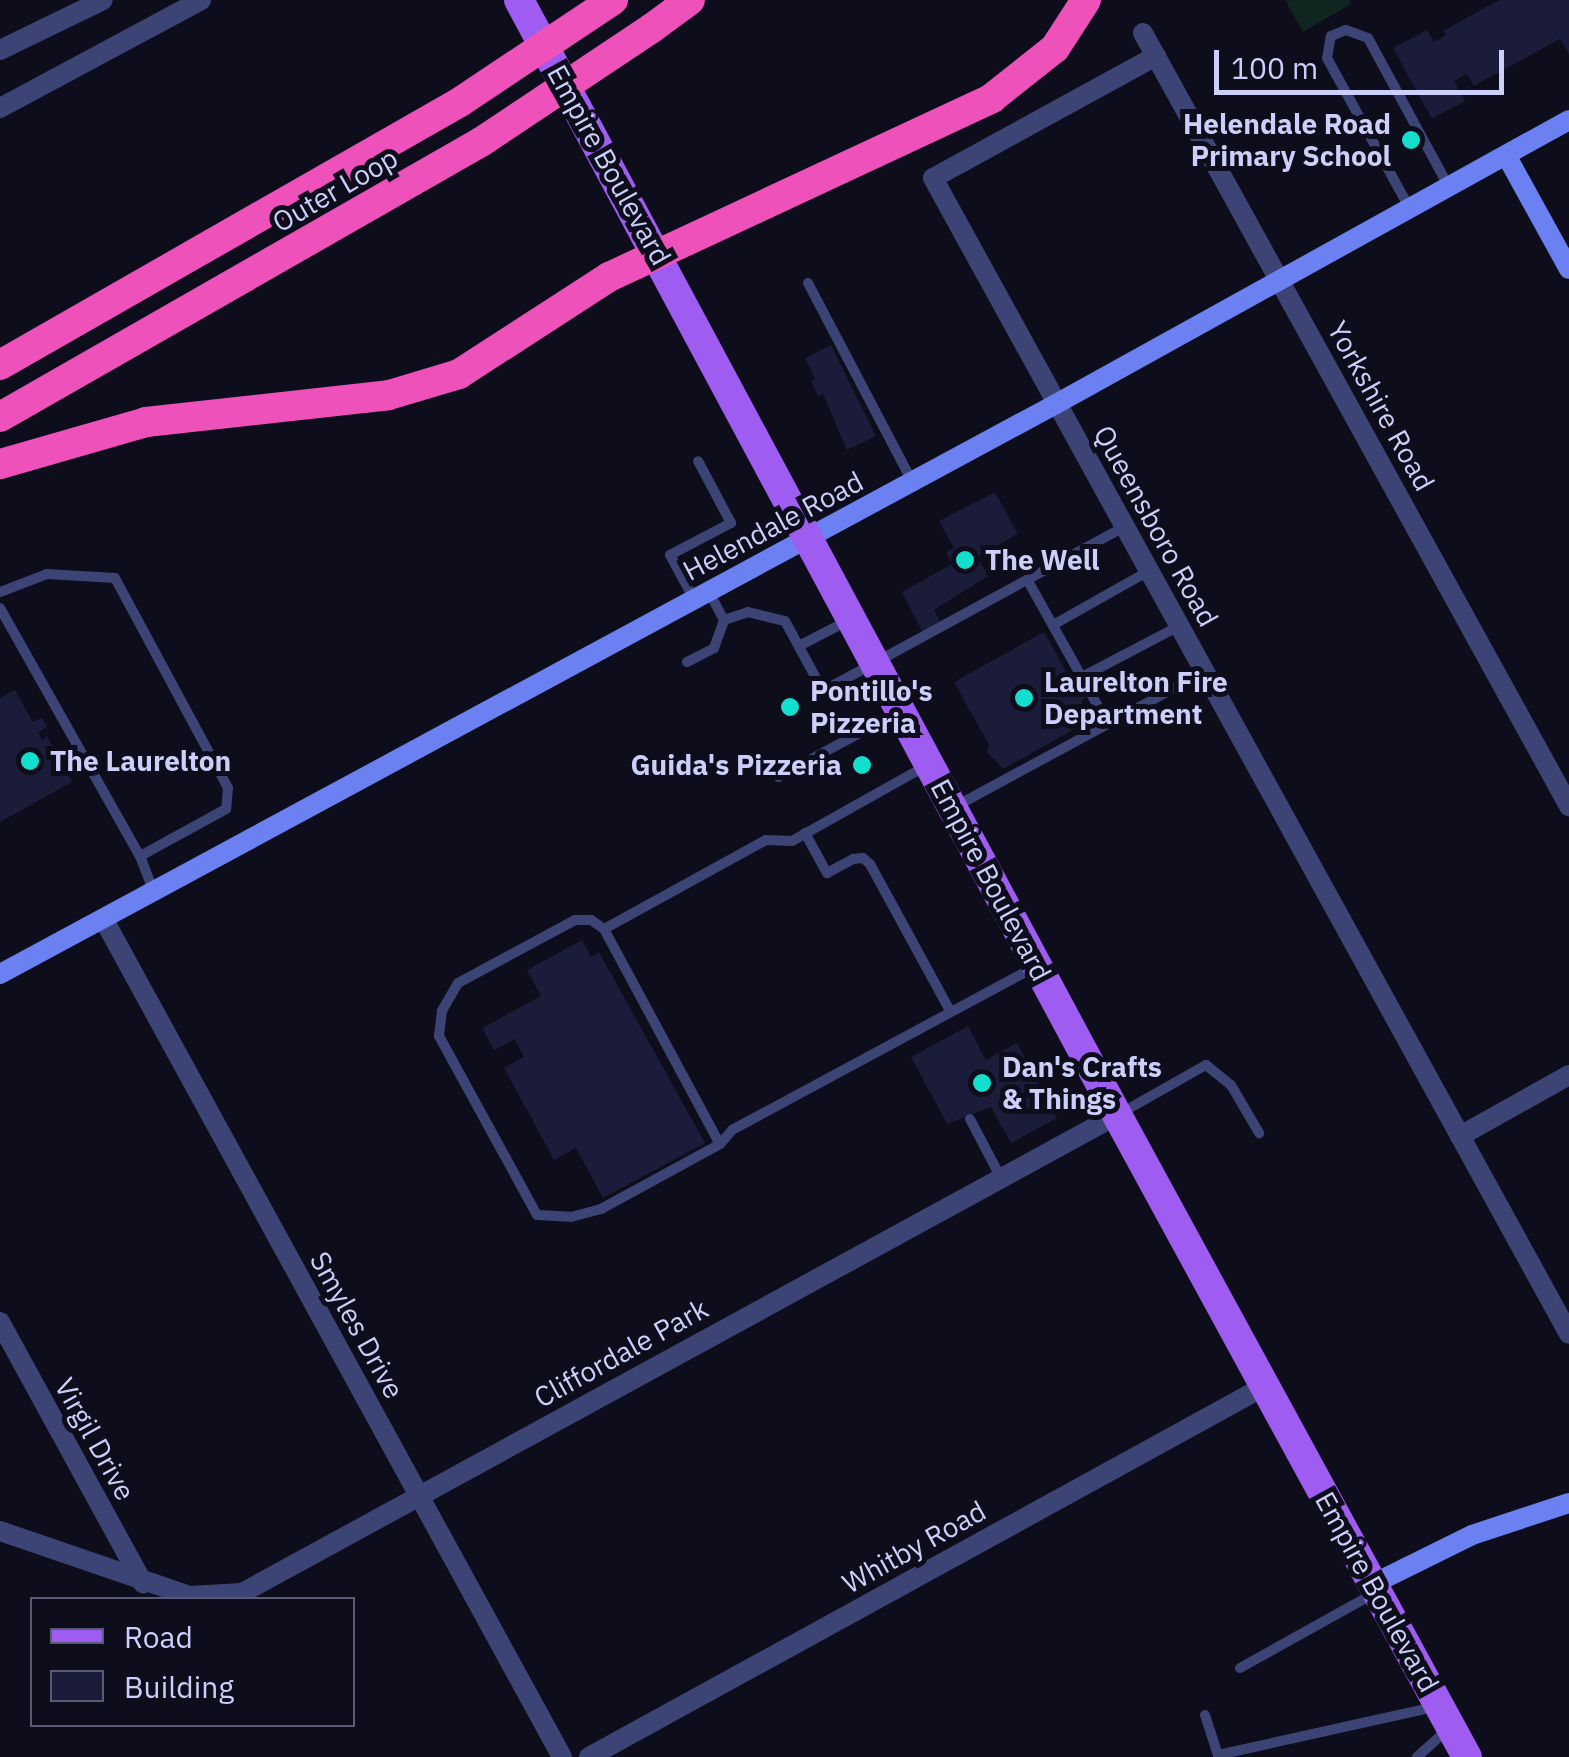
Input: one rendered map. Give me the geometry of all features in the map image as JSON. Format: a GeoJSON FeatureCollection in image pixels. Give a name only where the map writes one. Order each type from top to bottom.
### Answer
{"type":"FeatureCollection","features":[{"type":"Feature","properties":{"kind":"highway","name":"Outer Loop"},"geometry":{"type":"LineString","coordinates":[[0,365],[460,102],[613,0]]}},
{"type":"Feature","properties":{"kind":"highway","name":"Outer Loop"},"geometry":{"type":"LineString","coordinates":[[0,417],[481,142],[690,0]]}},
{"type":"Feature","properties":{"kind":"highway"},"geometry":{"type":"LineString","coordinates":[[0,464],[146,422],[361,399],[426,386],[480,364],[587,289],[992,98],[1046,57],[1072,27],[1086,0]]}},
{"type":"Feature","properties":{"kind":"main road","name":"Empire Boulevard"},"geometry":{"type":"LineString","coordinates":[[519,0],[1117,1116],[1468,1757]]}},
{"type":"Feature","properties":{"kind":"street"},"geometry":{"type":"LineString","coordinates":[[0,50],[103,0]]}},
{"type":"Feature","properties":{"kind":"street"},"geometry":{"type":"LineString","coordinates":[[2,102],[201,0]]}},
{"type":"Feature","properties":{"kind":"street","name":"Yorkshire Road"},"geometry":{"type":"LineString","coordinates":[[1143,33],[1569,806]]}},
{"type":"Feature","properties":{"kind":"street","name":"Queensboro Road"},"geometry":{"type":"LineString","coordinates":[[1156,56],[933,178],[1569,1334]]}},
{"type":"Feature","properties":{"kind":"street","name":"Helendale Road"},"geometry":{"type":"LineString","coordinates":[[0,974],[1056,404],[1569,120]]}},
{"type":"Feature","properties":{"kind":"street"},"geometry":{"type":"LineString","coordinates":[[1506,154],[1569,269]]}},
{"type":"Feature","properties":{"kind":"street","name":"Smyles Drive"},"geometry":{"type":"LineString","coordinates":[[104,920],[562,1757]]}},
{"type":"Feature","properties":{"kind":"street"},"geometry":{"type":"LineString","coordinates":[[1460,1136],[1569,1075]]}},
{"type":"Feature","properties":{"kind":"street","name":"Cliffordale Park"},"geometry":{"type":"LineString","coordinates":[[216,1597],[242,1593],[1117,1116]]}},
{"type":"Feature","properties":{"kind":"street","name":"Virgil Drive"},"geometry":{"type":"LineString","coordinates":[[0,1322],[143,1583]]}},
{"type":"Feature","properties":{"kind":"street","name":"Whitby Road"},"geometry":{"type":"LineString","coordinates":[[588,1757],[1265,1386]]}},
{"type":"Feature","properties":{"kind":"street"},"geometry":{"type":"LineString","coordinates":[[1375,1588],[1472,1535],[1569,1503]]}},
{"type":"Feature","properties":{"kind":"street","name":"Cliffordale Park"},"geometry":{"type":"LineString","coordinates":[[0,1530],[143,1583],[205,1597]]}},
{"type":"Feature","properties":{"kind":"lane"},"geometry":{"type":"LineString","coordinates":[[1410,208],[1327,58],[1332,36],[1346,30],[1368,38],[1449,186]]}},
{"type":"Feature","properties":{"kind":"lane"},"geometry":{"type":"LineString","coordinates":[[808,283],[912,482]]}},
{"type":"Feature","properties":{"kind":"lane"},"geometry":{"type":"LineString","coordinates":[[698,461],[731,522],[670,555],[724,620]]}},
{"type":"Feature","properties":{"kind":"lane"},"geometry":{"type":"LineString","coordinates":[[724,620],[748,612],[785,621],[823,690],[1124,527]]}},
{"type":"Feature","properties":{"kind":"lane"},"geometry":{"type":"LineString","coordinates":[[1052,624],[1149,571]]}},
{"type":"Feature","properties":{"kind":"lane"},"geometry":{"type":"LineString","coordinates":[[0,592],[46,574],[115,578],[228,788],[226,809],[140,856]]}},
{"type":"Feature","properties":{"kind":"lane"},"geometry":{"type":"LineString","coordinates":[[1028,581],[1108,724]]}},
{"type":"Feature","properties":{"kind":"lane"},"geometry":{"type":"LineString","coordinates":[[0,608],[140,856],[154,892]]}},
{"type":"Feature","properties":{"kind":"lane"},"geometry":{"type":"LineString","coordinates":[[799,646],[851,618]]}},
{"type":"Feature","properties":{"kind":"lane"},"geometry":{"type":"LineString","coordinates":[[687,662],[714,648],[724,620]]}},
{"type":"Feature","properties":{"kind":"lane"},"geometry":{"type":"LineString","coordinates":[[1082,677],[1179,626]]}},
{"type":"Feature","properties":{"kind":"lane"},"geometry":{"type":"LineString","coordinates":[[952,808],[1178,686]]}},
{"type":"Feature","properties":{"kind":"lane"},"geometry":{"type":"LineString","coordinates":[[778,777],[900,711]]}},
{"type":"Feature","properties":{"kind":"lane"},"geometry":{"type":"LineString","coordinates":[[604,929],[766,840],[792,841],[806,834],[929,764]]}},
{"type":"Feature","properties":{"kind":"lane"},"geometry":{"type":"LineString","coordinates":[[806,834],[827,873],[853,859],[863,858],[870,864],[950,1010]]}},
{"type":"Feature","properties":{"kind":"lane"},"geometry":{"type":"LineString","coordinates":[[720,1144],[604,929],[591,920],[575,920],[458,983],[442,1010],[438,1036],[537,1215],[570,1217],[602,1208],[720,1144],[732,1130],[1036,965]]}},
{"type":"Feature","properties":{"kind":"lane"},"geometry":{"type":"LineString","coordinates":[[1117,1116],[1206,1066],[1231,1085],[1258,1132]]}},
{"type":"Feature","properties":{"kind":"lane"},"geometry":{"type":"LineString","coordinates":[[970,1120],[1001,1178]]}},
{"type":"Feature","properties":{"kind":"lane"},"geometry":{"type":"LineString","coordinates":[[1240,1668],[1375,1588]]}},
{"type":"Feature","properties":{"kind":"lane"},"geometry":{"type":"LineString","coordinates":[[1205,1715],[1218,1755],[1445,1717]]}},
{"type":"Feature","properties":{"kind":"lane"},"geometry":{"type":"LineString","coordinates":[[1416,1757],[1445,1717]]}},
{"type":"Feature","properties":{"kind":"green space"},"geometry":{"type":"Polygon","coordinates":[[[1285,0],[1349,0],[1351,4],[1303,32],[1285,0]]]}},
{"type":"Feature","properties":{"kind":"building","name":"Helendale Road Primary School"},"geometry":{"type":"Polygon","coordinates":[[[1499,0],[1569,0],[1569,54],[1560,39],[1474,86],[1467,74],[1454,81],[1465,101],[1432,119],[1393,48],[1427,30],[1434,42],[1446,35],[1443,31],[1499,0]]]}},
{"type":"Feature","properties":{"kind":"building"},"geometry":{"type":"Polygon","coordinates":[[[831,345],[876,436],[847,450],[823,394],[818,396],[811,381],[815,379],[805,358],[831,345]]]}},
{"type":"Feature","properties":{"kind":"building","name":"The Well"},"geometry":{"type":"Polygon","coordinates":[[[995,492],[1018,534],[977,557],[988,576],[934,610],[942,625],[924,635],[902,592],[952,564],[946,552],[954,548],[939,521],[995,492]]]}},
{"type":"Feature","properties":{"kind":"building","name":"Laurelton Fire Department"},"geometry":{"type":"Polygon","coordinates":[[[1044,632],[1076,689],[1082,685],[1088,696],[1081,701],[1091,720],[1003,769],[987,752],[989,745],[954,682],[1044,632]]]}},
{"type":"Feature","properties":{"kind":"building","name":"The Laurelton"},"geometry":{"type":"Polygon","coordinates":[[[15,690],[33,722],[42,718],[47,727],[38,732],[42,740],[47,736],[72,782],[0,822],[0,698],[15,690]]]}},
{"type":"Feature","properties":{"kind":"building"},"geometry":{"type":"Polygon","coordinates":[[[582,940],[591,957],[599,952],[705,1143],[603,1198],[576,1148],[554,1160],[504,1068],[524,1057],[515,1039],[494,1050],[482,1028],[541,996],[527,970],[582,940]]]}},
{"type":"Feature","properties":{"kind":"building","name":"Dan's Crafts & Things"},"geometry":{"type":"Polygon","coordinates":[[[968,1026],[986,1060],[1017,1043],[1057,1118],[1011,1143],[991,1107],[947,1124],[911,1057],[968,1026]]]}},
{"type":"Feature","properties":{"kind":"place","name":"Helendale Road Primary School"},"geometry":{"type":"Point","coordinates":[1411,140]}},
{"type":"Feature","properties":{"kind":"place","name":"The Well"},"geometry":{"type":"Point","coordinates":[965,560]}},
{"type":"Feature","properties":{"kind":"place","name":"Laurelton Fire Department"},"geometry":{"type":"Point","coordinates":[1024,698]}},
{"type":"Feature","properties":{"kind":"place","name":"Pontillo's Pizzeria"},"geometry":{"type":"Point","coordinates":[790,707]}},
{"type":"Feature","properties":{"kind":"place","name":"The Laurelton"},"geometry":{"type":"Point","coordinates":[30,761]}},
{"type":"Feature","properties":{"kind":"place","name":"Guida's Pizzeria"},"geometry":{"type":"Point","coordinates":[862,765]}},
{"type":"Feature","properties":{"kind":"place","name":"Dan's Crafts & Things"},"geometry":{"type":"Point","coordinates":[982,1083]}}]}
